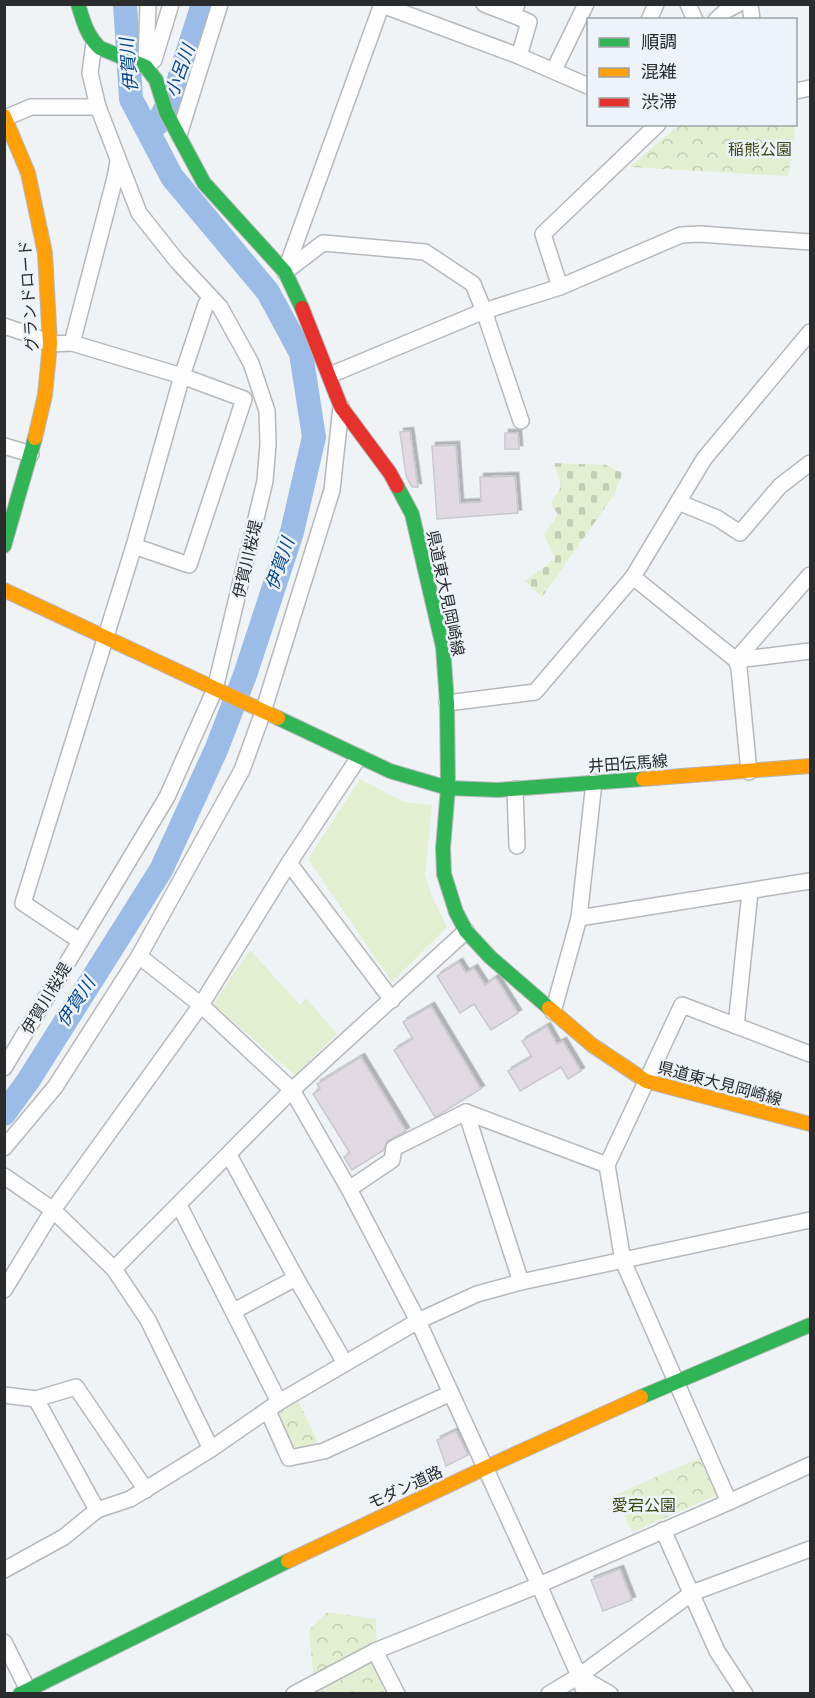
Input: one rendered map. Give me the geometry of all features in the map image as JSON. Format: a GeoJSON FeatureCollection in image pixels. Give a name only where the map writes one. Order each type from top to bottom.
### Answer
{"type":"FeatureCollection","features":[{"type":"Feature","properties":{"kind":"street"},"geometry":{"type":"LineString","coordinates":[[78,4],[87,36],[94,43]]}},
{"type":"Feature","properties":{"kind":"street"},"geometry":{"type":"LineString","coordinates":[[146,67],[148,4]]}},
{"type":"Feature","properties":{"kind":"street"},"geometry":{"type":"LineString","coordinates":[[146,67],[154,60],[171,4]]}},
{"type":"Feature","properties":{"kind":"street"},"geometry":{"type":"LineString","coordinates":[[179,135],[220,4]]}},
{"type":"Feature","properties":{"kind":"street"},"geometry":{"type":"LineString","coordinates":[[484,4],[515,10],[530,22],[519,56]]}},
{"type":"Feature","properties":{"kind":"street"},"geometry":{"type":"LineString","coordinates":[[554,70],[586,4]]}},
{"type":"Feature","properties":{"kind":"street"},"geometry":{"type":"LineString","coordinates":[[650,18],[656,4]]}},
{"type":"Feature","properties":{"kind":"street"},"geometry":{"type":"LineString","coordinates":[[688,4],[694,18]]}},
{"type":"Feature","properties":{"kind":"street"},"geometry":{"type":"LineString","coordinates":[[718,18],[738,4]]}},
{"type":"Feature","properties":{"kind":"street"},"geometry":{"type":"LineString","coordinates":[[285,272],[382,5],[519,56],[587,86]]}},
{"type":"Feature","properties":{"kind":"street","name":"県道東大見岡崎線"},"geometry":{"type":"LineString","coordinates":[[94,43],[100,48],[146,67],[156,80],[166,112],[204,183],[285,272],[330,375],[334,392],[342,407],[390,473],[412,514],[443,647],[447,703],[448,788],[443,848],[444,874],[453,904],[466,931],[490,957],[592,1045],[646,1081],[810,1124]]}},
{"type":"Feature","properties":{"kind":"street","name":"伊賀川桜堤"},"geometry":{"type":"LineString","coordinates":[[4,1068],[167,798],[215,689],[265,481],[268,444],[267,411],[251,363],[220,307],[177,261],[139,213],[98,108],[90,73],[94,43]]}},
{"type":"Feature","properties":{"kind":"street"},"geometry":{"type":"LineString","coordinates":[[5,117],[31,107],[98,108]]}},
{"type":"Feature","properties":{"kind":"street","name":"グランドロード"},"geometry":{"type":"LineString","coordinates":[[4,546],[32,453],[45,395],[50,344],[45,253],[28,173],[5,117]]}},
{"type":"Feature","properties":{"kind":"street"},"geometry":{"type":"LineString","coordinates":[[560,287],[543,234],[656,126]]}},
{"type":"Feature","properties":{"kind":"street"},"geometry":{"type":"LineString","coordinates":[[72,343],[118,161]]}},
{"type":"Feature","properties":{"kind":"street"},"geometry":{"type":"LineString","coordinates":[[330,375],[484,311],[560,287],[681,235],[700,234],[810,242]]}},
{"type":"Feature","properties":{"kind":"street"},"geometry":{"type":"LineString","coordinates":[[285,272],[323,243],[425,252],[473,284],[521,421]]}},
{"type":"Feature","properties":{"kind":"street"},"geometry":{"type":"LineString","coordinates":[[80,940],[23,903],[134,546],[206,304]]}},
{"type":"Feature","properties":{"kind":"street"},"geometry":{"type":"LineString","coordinates":[[4,326],[50,344],[72,343],[183,376],[244,399],[189,565],[134,546]]}},
{"type":"Feature","properties":{"kind":"street"},"geometry":{"type":"LineString","coordinates":[[447,703],[535,693],[633,577],[704,459],[810,332]]}},
{"type":"Feature","properties":{"kind":"street"},"geometry":{"type":"LineString","coordinates":[[4,1148],[55,1087],[139,956],[242,770],[263,712],[332,490],[342,407]]}},
{"type":"Feature","properties":{"kind":"street"},"geometry":{"type":"LineString","coordinates":[[4,446],[32,453]]}},
{"type":"Feature","properties":{"kind":"street"},"geometry":{"type":"LineString","coordinates":[[678,502],[717,518],[740,533],[780,486],[810,463]]}},
{"type":"Feature","properties":{"kind":"street"},"geometry":{"type":"LineString","coordinates":[[736,660],[810,575]]}},
{"type":"Feature","properties":{"kind":"street"},"geometry":{"type":"LineString","coordinates":[[633,577],[736,660],[739,668],[749,772]]}},
{"type":"Feature","properties":{"kind":"street","name":"井田伝馬線"},"geometry":{"type":"LineString","coordinates":[[4,590],[359,757],[420,781],[448,788],[515,789],[810,766]]}},
{"type":"Feature","properties":{"kind":"street"},"geometry":{"type":"LineString","coordinates":[[736,660],[810,651]]}},
{"type":"Feature","properties":{"kind":"street"},"geometry":{"type":"LineString","coordinates":[[4,1290],[53,1210],[201,1005],[289,863],[359,757]]}},
{"type":"Feature","properties":{"kind":"street"},"geometry":{"type":"LineString","coordinates":[[554,1012],[579,918],[594,782]]}},
{"type":"Feature","properties":{"kind":"street"},"geometry":{"type":"LineString","coordinates":[[515,789],[518,846]]}},
{"type":"Feature","properties":{"kind":"street"},"geometry":{"type":"LineString","coordinates":[[289,863],[392,1000]]}},
{"type":"Feature","properties":{"kind":"street"},"geometry":{"type":"LineString","coordinates":[[579,918],[810,881]]}},
{"type":"Feature","properties":{"kind":"street"},"geometry":{"type":"LineString","coordinates":[[736,1026],[750,892]]}},
{"type":"Feature","properties":{"kind":"street"},"geometry":{"type":"LineString","coordinates":[[114,1269],[292,1090],[466,931]]}},
{"type":"Feature","properties":{"kind":"street"},"geometry":{"type":"LineString","coordinates":[[139,956],[201,1005],[292,1090],[349,1189],[418,1321],[539,1585],[585,1694]]}},
{"type":"Feature","properties":{"kind":"street"},"geometry":{"type":"LineString","coordinates":[[729,1502],[623,1261],[607,1165],[682,1005],[810,1054]]}},
{"type":"Feature","properties":{"kind":"street"},"geometry":{"type":"LineString","coordinates":[[349,1189],[392,1160],[394,1148],[466,1112],[607,1165]]}},
{"type":"Feature","properties":{"kind":"street"},"geometry":{"type":"LineString","coordinates":[[466,1112],[521,1282]]}},
{"type":"Feature","properties":{"kind":"street"},"geometry":{"type":"LineString","coordinates":[[229,1155],[345,1363]]}},
{"type":"Feature","properties":{"kind":"street"},"geometry":{"type":"LineString","coordinates":[[4,1176],[53,1210],[114,1269],[148,1320],[211,1449]]}},
{"type":"Feature","properties":{"kind":"street"},"geometry":{"type":"LineString","coordinates":[[179,1205],[234,1311],[274,1406],[289,1458],[324,1451],[451,1393]]}},
{"type":"Feature","properties":{"kind":"street"},"geometry":{"type":"LineString","coordinates":[[4,1570],[64,1537],[97,1510],[130,1499],[146,1490],[274,1406],[345,1363],[418,1321],[477,1294],[521,1282],[810,1220]]}},
{"type":"Feature","properties":{"kind":"street"},"geometry":{"type":"LineString","coordinates":[[234,1311],[296,1278]]}},
{"type":"Feature","properties":{"kind":"street","name":"モダン道路"},"geometry":{"type":"LineString","coordinates":[[26,1692],[317,1546],[485,1467],[676,1381],[810,1325]]}},
{"type":"Feature","properties":{"kind":"street"},"geometry":{"type":"LineString","coordinates":[[4,1395],[36,1399],[75,1387],[146,1490]]}},
{"type":"Feature","properties":{"kind":"street"},"geometry":{"type":"LineString","coordinates":[[36,1399],[97,1510]]}},
{"type":"Feature","properties":{"kind":"street"},"geometry":{"type":"LineString","coordinates":[[294,1694],[375,1651],[539,1585],[810,1465]]}},
{"type":"Feature","properties":{"kind":"street"},"geometry":{"type":"LineString","coordinates":[[663,1530],[717,1651],[745,1694]]}},
{"type":"Feature","properties":{"kind":"street"},"geometry":{"type":"LineString","coordinates":[[549,1694],[579,1676],[692,1593],[810,1549]]}},
{"type":"Feature","properties":{"kind":"street"},"geometry":{"type":"LineString","coordinates":[[4,1642],[26,1692]]}},
{"type":"Feature","properties":{"kind":"street"},"geometry":{"type":"LineString","coordinates":[[375,1651],[398,1694]]}},
{"type":"Feature","properties":{"kind":"street"},"geometry":{"type":"LineString","coordinates":[[579,1676],[610,1694]]}},
{"type":"Feature","properties":{"kind":"green space","name":"稲熊公園"},"geometry":{"type":"Polygon","coordinates":[[[678,126],[796,126],[788,176],[630,167],[678,126]]]}},
{"type":"Feature","properties":{"kind":"green space"},"geometry":{"type":"Polygon","coordinates":[[[554,463],[606,465],[623,473],[614,495],[542,597],[525,581],[555,559],[544,534],[558,515],[551,503],[561,487],[554,463]]]}},
{"type":"Feature","properties":{"kind":"green space"},"geometry":{"type":"Polygon","coordinates":[[[360,779],[404,802],[432,805],[425,875],[432,897],[447,927],[392,982],[308,859],[360,779]]]}},
{"type":"Feature","properties":{"kind":"green space"},"geometry":{"type":"Polygon","coordinates":[[[250,950],[300,1005],[306,998],[337,1034],[295,1075],[213,1004],[250,950]]]}},
{"type":"Feature","properties":{"kind":"green space"},"geometry":{"type":"Polygon","coordinates":[[[296,1396],[320,1447],[289,1453],[271,1412],[296,1396]]]}},
{"type":"Feature","properties":{"kind":"green space","name":"愛宕公園"},"geometry":{"type":"Polygon","coordinates":[[[699,1458],[717,1495],[632,1532],[615,1495],[699,1458]]]}},
{"type":"Feature","properties":{"kind":"green space"},"geometry":{"type":"Polygon","coordinates":[[[327,1612],[376,1619],[377,1672],[385,1693],[315,1693],[309,1630],[327,1612]]]}},
{"type":"Feature","properties":{"kind":"building"},"geometry":{"type":"Polygon","coordinates":[[[410,431],[418,487],[412,487],[406,476],[400,432],[410,431]]]}},
{"type":"Feature","properties":{"kind":"building"},"geometry":{"type":"Polygon","coordinates":[[[505,433],[518,433],[519,449],[505,449],[505,433]]]}},
{"type":"Feature","properties":{"kind":"building"},"geometry":{"type":"Polygon","coordinates":[[[456,445],[460,503],[481,502],[480,477],[515,476],[518,513],[437,519],[432,446],[456,445]]]}},
{"type":"Feature","properties":{"kind":"building"},"geometry":{"type":"Polygon","coordinates":[[[459,962],[466,973],[474,968],[485,985],[495,978],[518,1013],[491,1030],[474,1004],[460,1013],[437,976],[459,962]]]}},
{"type":"Feature","properties":{"kind":"building"},"geometry":{"type":"Polygon","coordinates":[[[431,1006],[481,1089],[435,1117],[394,1050],[413,1039],[403,1022],[431,1006]]]}},
{"type":"Feature","properties":{"kind":"building"},"geometry":{"type":"Polygon","coordinates":[[[547,1026],[557,1044],[563,1041],[581,1071],[568,1079],[561,1067],[520,1091],[508,1071],[532,1057],[522,1041],[547,1026]]]}},
{"type":"Feature","properties":{"kind":"building"},"geometry":{"type":"Polygon","coordinates":[[[361,1057],[406,1131],[389,1140],[384,1150],[352,1170],[344,1157],[350,1153],[313,1094],[320,1089],[317,1084],[361,1057]]]}},
{"type":"Feature","properties":{"kind":"building"},"geometry":{"type":"Polygon","coordinates":[[[456,1431],[468,1455],[446,1466],[437,1440],[456,1431]]]}},
{"type":"Feature","properties":{"kind":"building"},"geometry":{"type":"Polygon","coordinates":[[[620,1569],[632,1600],[603,1611],[591,1580],[620,1569]]]}},
{"type":"Feature","properties":{"kind":"waterway","name":"伊賀川"},"geometry":{"type":"LineString","coordinates":[[4,1114],[28,1081],[161,870],[216,750],[245,675],[292,532],[314,437],[301,353],[268,292],[172,177],[131,99],[125,4]]}},
{"type":"Feature","properties":{"kind":"waterway","name":"小呂川"},"geometry":{"type":"LineString","coordinates":[[157,124],[175,92],[203,4]]}},
{"type":"Feature","properties":{"kind":"traffic: fast"},"geometry":{"type":"LineString","coordinates":[[78,4],[89,33],[100,48],[146,67],[156,80],[166,112],[204,183],[285,272],[302,308]]}},
{"type":"Feature","properties":{"kind":"traffic: fast"},"geometry":{"type":"LineString","coordinates":[[4,546],[35,438]]}},
{"type":"Feature","properties":{"kind":"traffic: fast"},"geometry":{"type":"LineString","coordinates":[[397,486],[412,514],[443,647],[447,703],[448,788],[443,848],[444,874],[456,912],[466,931],[490,957],[549,1008]]}},
{"type":"Feature","properties":{"kind":"traffic: fast"},"geometry":{"type":"LineString","coordinates":[[278,718],[390,771],[448,788],[498,790],[643,779]]}},
{"type":"Feature","properties":{"kind":"traffic: fast"},"geometry":{"type":"LineString","coordinates":[[641,1397],[810,1325]]}},
{"type":"Feature","properties":{"kind":"traffic: fast"},"geometry":{"type":"LineString","coordinates":[[20,1694],[288,1561]]}},
{"type":"Feature","properties":{"kind":"traffic: slow"},"geometry":{"type":"LineString","coordinates":[[4,116],[28,173],[45,253],[50,344],[45,395],[35,438]]}},
{"type":"Feature","properties":{"kind":"traffic: slow"},"geometry":{"type":"LineString","coordinates":[[4,590],[278,718]]}},
{"type":"Feature","properties":{"kind":"traffic: slow"},"geometry":{"type":"LineString","coordinates":[[643,779],[810,766]]}},
{"type":"Feature","properties":{"kind":"traffic: slow"},"geometry":{"type":"LineString","coordinates":[[549,1008],[592,1045],[646,1081],[810,1124]]}},
{"type":"Feature","properties":{"kind":"traffic: slow"},"geometry":{"type":"LineString","coordinates":[[288,1561],[641,1397]]}},
{"type":"Feature","properties":{"kind":"traffic: jam"},"geometry":{"type":"LineString","coordinates":[[302,308],[341,407],[390,473],[397,486]]}}]}
